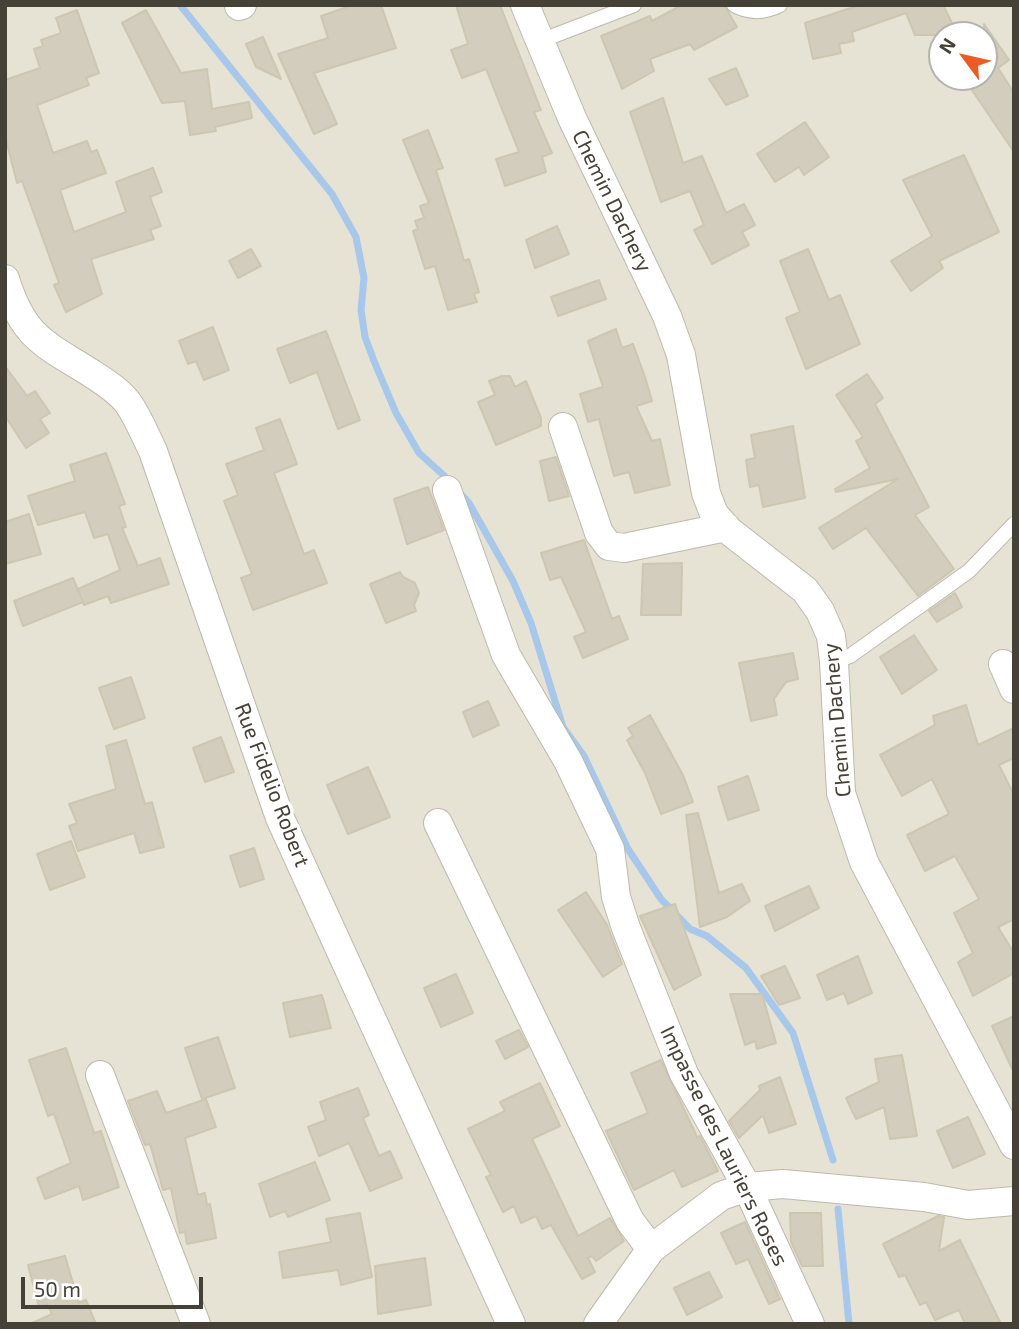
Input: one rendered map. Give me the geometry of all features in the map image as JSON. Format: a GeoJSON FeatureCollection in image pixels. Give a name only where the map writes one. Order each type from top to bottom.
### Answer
{"type":"FeatureCollection","features":[{"type":"Feature","properties":{"kind":"street","name":"Chemin Dachery"},"geometry":{"type":"LineString","coordinates":[[525,5],[572,118],[667,316],[681,355],[706,493],[714,514],[726,527],[804,590],[825,624],[834,662],[841,793],[864,862],[1014,1145]]}},
{"type":"Feature","properties":{"kind":"street","name":"Rue Fidelio Robert"},"geometry":{"type":"LineString","coordinates":[[5,279],[16,309],[41,344],[110,386],[128,402],[141,426],[153,451],[280,818],[511,1324]]}},
{"type":"Feature","properties":{"kind":"street"},"geometry":{"type":"LineString","coordinates":[[563,427],[599,533],[609,546],[624,548],[726,527]]}},
{"type":"Feature","properties":{"kind":"street","name":"Impasse des Lauriers Roses"},"geometry":{"type":"LineString","coordinates":[[447,491],[506,654],[568,761],[605,836],[615,873],[616,897],[626,928],[684,1074],[747,1186],[810,1324]]}},
{"type":"Feature","properties":{"kind":"street"},"geometry":{"type":"LineString","coordinates":[[1003,664],[1014,690]]}},
{"type":"Feature","properties":{"kind":"street"},"geometry":{"type":"LineString","coordinates":[[438,824],[630,1221],[651,1249]]}},
{"type":"Feature","properties":{"kind":"street"},"geometry":{"type":"LineString","coordinates":[[100,1074],[196,1324]]}},
{"type":"Feature","properties":{"kind":"street"},"geometry":{"type":"LineString","coordinates":[[598,1324],[651,1249],[721,1196],[747,1186],[796,1185],[924,1197],[968,1205],[1014,1201]]}},
{"type":"Feature","properties":{"kind":"lane"},"geometry":{"type":"LineString","coordinates":[[540,41],[634,5]]}},
{"type":"Feature","properties":{"kind":"lane"},"geometry":{"type":"LineString","coordinates":[[734,5],[745,11],[761,12],[780,5]]}},
{"type":"Feature","properties":{"kind":"lane"},"geometry":{"type":"LineString","coordinates":[[834,662],[850,656],[969,571],[1014,524]]}},
{"type":"Feature","properties":{"kind":"shaded area"},"geometry":{"type":"Polygon","coordinates":[[[5,5],[1014,5],[1014,1324],[5,1324],[5,5]]]}},
{"type":"Feature","properties":{"kind":"building"},"geometry":{"type":"Polygon","coordinates":[[[353,5],[381,5],[396,48],[314,73],[337,124],[314,134],[278,54],[328,38],[321,16],[353,5]]]}},
{"type":"Feature","properties":{"kind":"building"},"geometry":{"type":"Polygon","coordinates":[[[456,5],[500,5],[541,110],[534,112],[552,153],[542,157],[546,172],[505,186],[496,159],[519,152],[486,69],[462,78],[451,50],[468,44],[456,5]]]}},
{"type":"Feature","properties":{"kind":"building"},"geometry":{"type":"Polygon","coordinates":[[[682,5],[724,5],[737,27],[694,50],[690,44],[650,59],[654,71],[622,89],[601,36],[650,16],[652,21],[682,5]]]}},
{"type":"Feature","properties":{"kind":"building"},"geometry":{"type":"Polygon","coordinates":[[[860,5],[943,5],[951,21],[928,21],[928,35],[915,35],[906,13],[852,32],[854,41],[839,44],[841,53],[813,59],[805,23],[860,5]]]}},
{"type":"Feature","properties":{"kind":"building"},"geometry":{"type":"Polygon","coordinates":[[[77,10],[99,73],[86,78],[89,85],[37,105],[53,153],[87,141],[91,152],[97,150],[106,173],[60,190],[74,232],[126,212],[116,182],[153,168],[162,192],[150,197],[161,226],[150,230],[154,239],[91,259],[102,294],[66,312],[54,285],[59,283],[22,181],[17,183],[5,136],[5,80],[40,68],[34,49],[43,46],[41,40],[61,33],[56,18],[77,10]]]}},
{"type":"Feature","properties":{"kind":"building"},"geometry":{"type":"Polygon","coordinates":[[[146,10],[181,73],[207,69],[212,109],[249,102],[252,118],[215,127],[216,131],[190,135],[185,101],[162,103],[122,23],[146,10]]]}},
{"type":"Feature","properties":{"kind":"building"},"geometry":{"type":"Polygon","coordinates":[[[263,37],[281,79],[256,67],[246,44],[263,37]]]}},
{"type":"Feature","properties":{"kind":"building"},"geometry":{"type":"Polygon","coordinates":[[[998,44],[1009,60],[998,68],[998,44]]]}},
{"type":"Feature","properties":{"kind":"building"},"geometry":{"type":"Polygon","coordinates":[[[736,68],[748,96],[726,105],[709,79],[736,68]]]}},
{"type":"Feature","properties":{"kind":"building"},"geometry":{"type":"Polygon","coordinates":[[[998,68],[1014,93],[1014,152],[973,91],[998,91],[998,68]]]}},
{"type":"Feature","properties":{"kind":"building"},"geometry":{"type":"Polygon","coordinates":[[[663,98],[683,163],[702,156],[726,213],[744,204],[755,225],[742,232],[749,245],[712,264],[694,230],[704,225],[690,191],[661,202],[630,112],[663,98]]]}},
{"type":"Feature","properties":{"kind":"building"},"geometry":{"type":"Polygon","coordinates":[[[805,122],[829,157],[804,175],[799,167],[775,182],[757,154],[805,122]]]}},
{"type":"Feature","properties":{"kind":"building"},"geometry":{"type":"Polygon","coordinates":[[[428,130],[443,168],[436,170],[464,261],[469,259],[479,292],[474,294],[477,302],[448,310],[435,266],[425,269],[413,231],[418,229],[415,221],[424,218],[420,206],[429,203],[403,140],[428,130]]]}},
{"type":"Feature","properties":{"kind":"building"},"geometry":{"type":"Polygon","coordinates":[[[964,155],[999,232],[939,261],[943,268],[911,291],[891,261],[932,236],[903,180],[964,155]]]}},
{"type":"Feature","properties":{"kind":"building"},"geometry":{"type":"Polygon","coordinates":[[[557,226],[569,254],[535,268],[526,240],[557,226]]]}},
{"type":"Feature","properties":{"kind":"building"},"geometry":{"type":"Polygon","coordinates":[[[251,249],[261,266],[238,278],[229,261],[251,249]]]}},
{"type":"Feature","properties":{"kind":"building"},"geometry":{"type":"Polygon","coordinates":[[[808,249],[829,300],[840,295],[860,344],[806,369],[786,318],[800,312],[780,261],[808,249]]]}},
{"type":"Feature","properties":{"kind":"building"},"geometry":{"type":"Polygon","coordinates":[[[599,280],[606,299],[558,316],[551,297],[599,280]]]}},
{"type":"Feature","properties":{"kind":"building"},"geometry":{"type":"Polygon","coordinates":[[[213,327],[229,370],[204,380],[196,361],[188,364],[179,341],[213,327]]]}},
{"type":"Feature","properties":{"kind":"building"},"geometry":{"type":"Polygon","coordinates":[[[616,329],[622,348],[633,344],[645,377],[652,401],[636,406],[652,441],[660,439],[670,485],[635,493],[629,472],[614,476],[599,419],[588,422],[580,394],[603,387],[588,341],[616,329]]]}},
{"type":"Feature","properties":{"kind":"building"},"geometry":{"type":"Polygon","coordinates":[[[326,331],[360,420],[338,429],[317,372],[290,383],[277,349],[326,331]]]}},
{"type":"Feature","properties":{"kind":"building"},"geometry":{"type":"Polygon","coordinates":[[[5,366],[27,396],[35,391],[50,413],[40,419],[49,433],[26,448],[5,416],[5,366]]]}},
{"type":"Feature","properties":{"kind":"building"},"geometry":{"type":"Polygon","coordinates":[[[867,374],[883,398],[875,404],[929,507],[915,515],[954,569],[918,596],[866,528],[833,549],[819,528],[898,479],[836,492],[835,489],[870,468],[856,441],[863,437],[836,395],[867,374]]]}},
{"type":"Feature","properties":{"kind":"building"},"geometry":{"type":"Polygon","coordinates":[[[510,376],[515,387],[526,381],[541,418],[541,426],[496,445],[478,402],[495,395],[489,381],[510,376]]]}},
{"type":"Feature","properties":{"kind":"building"},"geometry":{"type":"Polygon","coordinates":[[[280,419],[297,464],[274,473],[304,554],[314,550],[327,583],[253,610],[241,578],[252,574],[224,501],[238,495],[226,464],[264,450],[256,428],[280,419]]]}},
{"type":"Feature","properties":{"kind":"building"},"geometry":{"type":"Polygon","coordinates":[[[793,426],[805,498],[763,507],[759,485],[750,487],[746,460],[755,458],[751,435],[793,426]]]}},
{"type":"Feature","properties":{"kind":"building"},"geometry":{"type":"Polygon","coordinates":[[[106,453],[125,504],[119,506],[126,527],[122,528],[138,566],[160,558],[169,584],[111,603],[108,596],[84,605],[78,589],[120,570],[108,534],[94,538],[85,512],[38,525],[28,496],[75,481],[70,465],[106,453]]]}},
{"type":"Feature","properties":{"kind":"building"},"geometry":{"type":"Polygon","coordinates":[[[556,457],[569,496],[549,501],[540,461],[556,457]]]}},
{"type":"Feature","properties":{"kind":"building"},"geometry":{"type":"Polygon","coordinates":[[[428,487],[444,530],[407,544],[394,499],[428,487]]]}},
{"type":"Feature","properties":{"kind":"building"},"geometry":{"type":"Polygon","coordinates":[[[29,514],[41,554],[5,564],[5,522],[29,514]]]}},
{"type":"Feature","properties":{"kind":"building"},"geometry":{"type":"Polygon","coordinates":[[[584,540],[612,619],[619,616],[628,639],[583,658],[574,637],[586,632],[561,577],[550,580],[541,553],[584,540]]]}},
{"type":"Feature","properties":{"kind":"building"},"geometry":{"type":"Polygon","coordinates":[[[682,563],[681,615],[641,615],[643,564],[682,563]]]}},
{"type":"Feature","properties":{"kind":"building"},"geometry":{"type":"Polygon","coordinates":[[[400,572],[403,577],[415,583],[419,593],[414,605],[416,611],[386,623],[370,584],[400,572]]]}},
{"type":"Feature","properties":{"kind":"building"},"geometry":{"type":"Polygon","coordinates":[[[73,578],[83,602],[23,626],[14,601],[73,578]]]}},
{"type":"Feature","properties":{"kind":"building"},"geometry":{"type":"Polygon","coordinates":[[[955,593],[962,607],[937,622],[929,611],[955,593]]]}},
{"type":"Feature","properties":{"kind":"building"},"geometry":{"type":"Polygon","coordinates":[[[914,635],[937,670],[902,694],[880,657],[914,635]]]}},
{"type":"Feature","properties":{"kind":"building"},"geometry":{"type":"Polygon","coordinates":[[[793,653],[798,679],[786,682],[774,699],[777,715],[751,721],[739,663],[793,653]]]}},
{"type":"Feature","properties":{"kind":"building"},"geometry":{"type":"Polygon","coordinates":[[[131,677],[145,718],[114,729],[99,688],[131,677]]]}},
{"type":"Feature","properties":{"kind":"building"},"geometry":{"type":"Polygon","coordinates":[[[488,701],[499,725],[473,737],[463,712],[488,701]]]}},
{"type":"Feature","properties":{"kind":"building"},"geometry":{"type":"Polygon","coordinates":[[[966,705],[978,745],[1014,728],[1014,758],[999,765],[1014,795],[1014,919],[998,927],[1014,953],[1014,973],[973,996],[958,962],[973,953],[954,913],[979,899],[955,856],[925,871],[907,835],[949,814],[932,779],[902,796],[880,755],[935,725],[933,716],[966,705]]]}},
{"type":"Feature","properties":{"kind":"building"},"geometry":{"type":"Polygon","coordinates":[[[650,715],[683,775],[693,802],[661,814],[645,773],[627,740],[633,736],[628,728],[650,715]]]}},
{"type":"Feature","properties":{"kind":"building"},"geometry":{"type":"Polygon","coordinates":[[[221,737],[234,772],[205,782],[193,748],[221,737]]]}},
{"type":"Feature","properties":{"kind":"building"},"geometry":{"type":"Polygon","coordinates":[[[126,740],[145,804],[152,802],[164,847],[140,853],[134,833],[78,851],[69,826],[77,823],[69,804],[116,789],[106,746],[126,740]]]}},
{"type":"Feature","properties":{"kind":"building"},"geometry":{"type":"Polygon","coordinates":[[[368,767],[390,817],[348,834],[327,785],[368,767]]]}},
{"type":"Feature","properties":{"kind":"building"},"geometry":{"type":"Polygon","coordinates":[[[748,776],[759,810],[728,820],[718,787],[748,776]]]}},
{"type":"Feature","properties":{"kind":"building"},"geometry":{"type":"Polygon","coordinates":[[[698,813],[719,893],[742,884],[750,901],[727,917],[700,927],[686,815],[698,813]]]}},
{"type":"Feature","properties":{"kind":"building"},"geometry":{"type":"Polygon","coordinates":[[[71,841],[85,877],[50,890],[37,854],[71,841]]]}},
{"type":"Feature","properties":{"kind":"building"},"geometry":{"type":"Polygon","coordinates":[[[254,848],[264,879],[240,887],[230,856],[254,848]]]}},
{"type":"Feature","properties":{"kind":"building"},"geometry":{"type":"Polygon","coordinates":[[[809,886],[819,908],[775,931],[765,906],[809,886]]]}},
{"type":"Feature","properties":{"kind":"building"},"geometry":{"type":"Polygon","coordinates":[[[586,892],[607,925],[622,964],[603,977],[558,910],[586,892]]]}},
{"type":"Feature","properties":{"kind":"building"},"geometry":{"type":"Polygon","coordinates":[[[675,904],[701,975],[674,990],[640,916],[675,904]]]}},
{"type":"Feature","properties":{"kind":"building"},"geometry":{"type":"Polygon","coordinates":[[[858,956],[872,993],[848,1004],[844,993],[827,1000],[817,975],[858,956]]]}},
{"type":"Feature","properties":{"kind":"building"},"geometry":{"type":"Polygon","coordinates":[[[785,966],[800,998],[779,1005],[761,976],[785,966]]]}},
{"type":"Feature","properties":{"kind":"building"},"geometry":{"type":"Polygon","coordinates":[[[456,974],[473,1013],[441,1027],[424,988],[456,974]]]}},
{"type":"Feature","properties":{"kind":"building"},"geometry":{"type":"Polygon","coordinates":[[[730,994],[762,994],[776,1043],[757,1049],[755,1041],[745,1045],[730,994]]]}},
{"type":"Feature","properties":{"kind":"building"},"geometry":{"type":"Polygon","coordinates":[[[322,995],[331,1028],[290,1037],[283,1003],[322,995]]]}},
{"type":"Feature","properties":{"kind":"building"},"geometry":{"type":"Polygon","coordinates":[[[1014,1016],[1014,1073],[992,1026],[1014,1016]]]}},
{"type":"Feature","properties":{"kind":"building"},"geometry":{"type":"Polygon","coordinates":[[[519,1030],[528,1047],[505,1059],[496,1041],[519,1030]]]}},
{"type":"Feature","properties":{"kind":"building"},"geometry":{"type":"Polygon","coordinates":[[[218,1037],[235,1088],[202,1099],[185,1048],[218,1037]]]}},
{"type":"Feature","properties":{"kind":"building"},"geometry":{"type":"Polygon","coordinates":[[[66,1048],[94,1133],[101,1131],[119,1187],[83,1200],[79,1186],[45,1199],[37,1178],[71,1163],[54,1114],[48,1116],[29,1060],[66,1048]]]}},
{"type":"Feature","properties":{"kind":"building"},"geometry":{"type":"Polygon","coordinates":[[[902,1055],[917,1136],[890,1139],[884,1107],[856,1119],[846,1098],[879,1082],[875,1059],[902,1055]]]}},
{"type":"Feature","properties":{"kind":"building"},"geometry":{"type":"Polygon","coordinates":[[[661,1060],[697,1137],[700,1136],[718,1171],[682,1187],[674,1170],[634,1190],[606,1131],[648,1113],[631,1073],[661,1060]]]}},
{"type":"Feature","properties":{"kind":"building"},"geometry":{"type":"Polygon","coordinates":[[[780,1077],[796,1124],[769,1133],[763,1115],[739,1138],[729,1121],[760,1090],[759,1086],[780,1077]]]}},
{"type":"Feature","properties":{"kind":"building"},"geometry":{"type":"Polygon","coordinates":[[[540,1083],[560,1126],[532,1139],[578,1236],[610,1218],[624,1241],[596,1261],[592,1256],[588,1258],[595,1272],[582,1279],[551,1225],[542,1229],[536,1216],[521,1223],[514,1206],[503,1212],[486,1177],[491,1175],[468,1129],[505,1111],[500,1102],[540,1083]]]}},
{"type":"Feature","properties":{"kind":"building"},"geometry":{"type":"Polygon","coordinates":[[[358,1088],[369,1115],[363,1118],[379,1156],[390,1151],[402,1178],[370,1191],[349,1143],[319,1156],[308,1127],[326,1120],[320,1102],[358,1088]]]}},
{"type":"Feature","properties":{"kind":"building"},"geometry":{"type":"Polygon","coordinates":[[[157,1091],[166,1113],[206,1099],[216,1127],[185,1138],[198,1195],[205,1193],[207,1205],[210,1204],[216,1238],[187,1244],[185,1232],[180,1233],[171,1188],[163,1190],[150,1144],[145,1145],[128,1101],[157,1091]]]}},
{"type":"Feature","properties":{"kind":"building"},"geometry":{"type":"Polygon","coordinates":[[[968,1117],[985,1154],[953,1168],[937,1131],[968,1117]]]}},
{"type":"Feature","properties":{"kind":"building"},"geometry":{"type":"Polygon","coordinates":[[[315,1162],[330,1200],[288,1217],[285,1211],[270,1217],[259,1184],[315,1162]]]}},
{"type":"Feature","properties":{"kind":"building"},"geometry":{"type":"Polygon","coordinates":[[[360,1213],[372,1277],[341,1285],[338,1270],[283,1278],[279,1252],[331,1242],[326,1219],[360,1213]]]}},
{"type":"Feature","properties":{"kind":"building"},"geometry":{"type":"Polygon","coordinates":[[[790,1213],[821,1213],[823,1266],[802,1266],[791,1242],[790,1213]]]}},
{"type":"Feature","properties":{"kind":"building"},"geometry":{"type":"Polygon","coordinates":[[[938,1216],[944,1217],[939,1251],[960,1240],[1001,1324],[965,1324],[959,1310],[935,1320],[926,1302],[920,1305],[905,1275],[899,1277],[883,1244],[938,1216]]]}},
{"type":"Feature","properties":{"kind":"building"},"geometry":{"type":"Polygon","coordinates":[[[745,1222],[780,1299],[769,1304],[748,1259],[736,1264],[721,1233],[745,1222]]]}},
{"type":"Feature","properties":{"kind":"building"},"geometry":{"type":"Polygon","coordinates":[[[65,1256],[79,1303],[86,1300],[96,1324],[30,1324],[52,1314],[47,1304],[39,1307],[28,1265],[65,1256]]]}},
{"type":"Feature","properties":{"kind":"building"},"geometry":{"type":"Polygon","coordinates":[[[425,1258],[431,1305],[378,1314],[375,1266],[425,1258]]]}},
{"type":"Feature","properties":{"kind":"building"},"geometry":{"type":"Polygon","coordinates":[[[709,1272],[722,1297],[687,1315],[674,1288],[709,1272]]]}},
{"type":"Feature","properties":{"kind":"waterway"},"geometry":{"type":"LineString","coordinates":[[180,5],[332,194],[356,237],[364,278],[361,310],[365,337],[374,361],[396,413],[419,453],[452,483]]}},
{"type":"Feature","properties":{"kind":"waterway"},"geometry":{"type":"LineString","coordinates":[[460,493],[469,503],[513,581],[531,623],[563,727],[584,756],[628,849],[661,899],[690,929],[707,936],[746,968],[793,1033],[833,1160]]}},
{"type":"Feature","properties":{"kind":"waterway"},"geometry":{"type":"LineString","coordinates":[[838,1209],[849,1324]]}}]}
